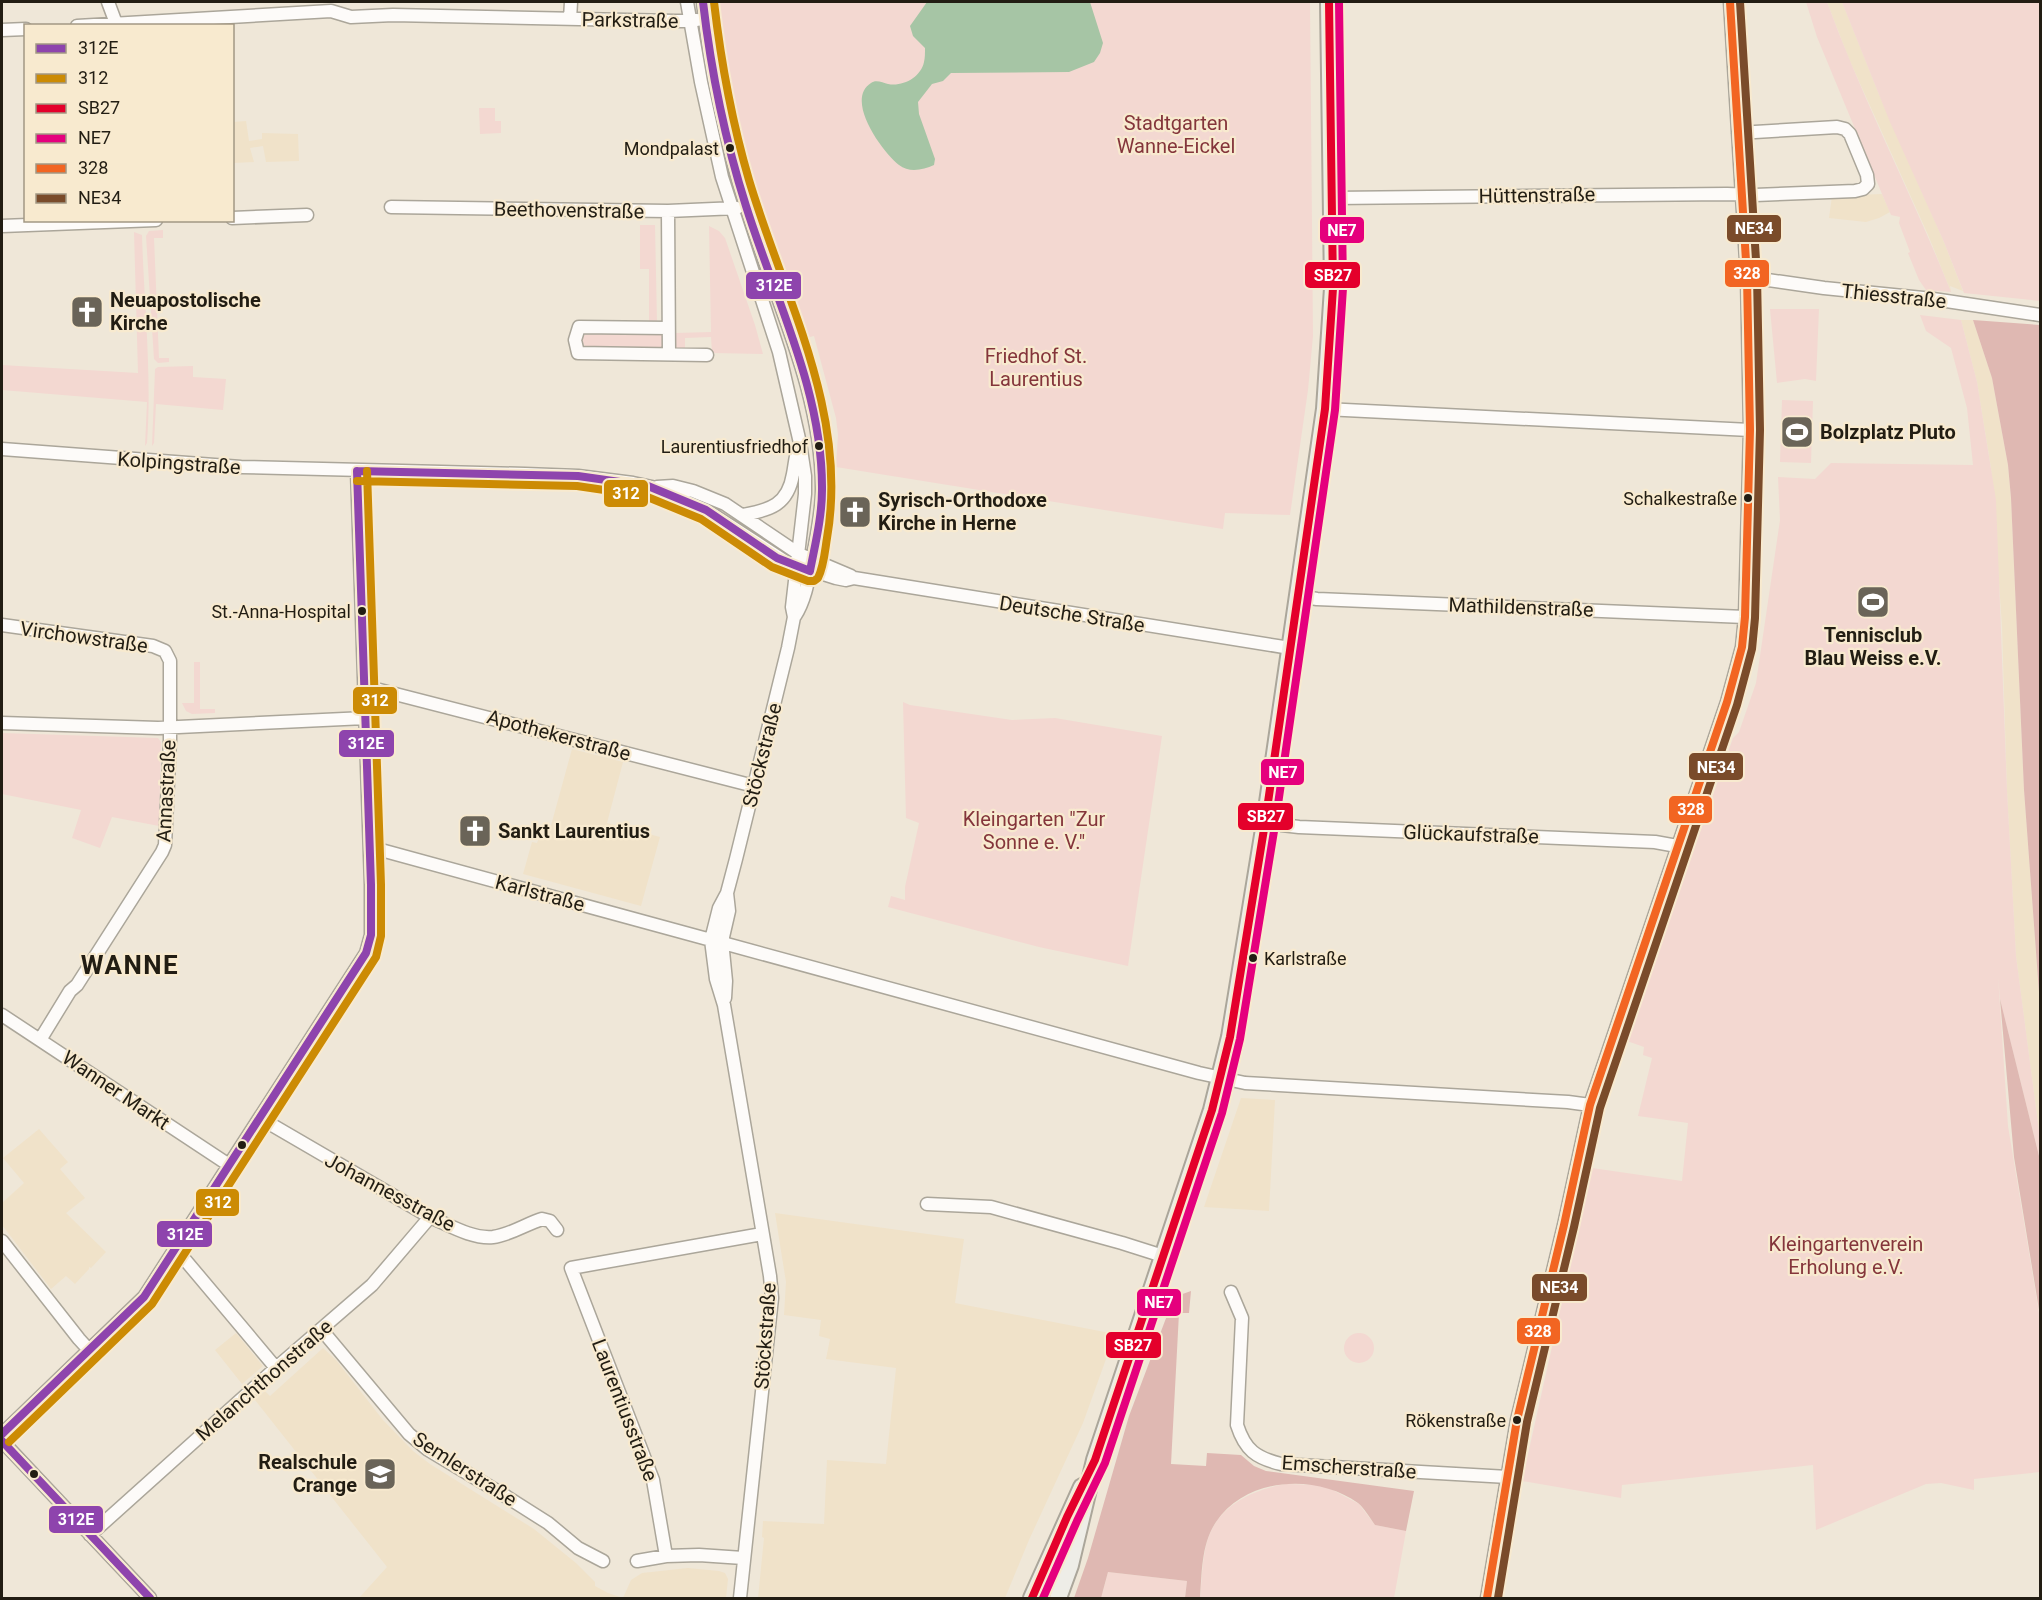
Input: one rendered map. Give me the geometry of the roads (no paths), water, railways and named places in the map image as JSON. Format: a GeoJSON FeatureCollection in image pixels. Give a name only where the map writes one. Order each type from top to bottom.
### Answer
{"type":"FeatureCollection","features":[{"type":"Feature","properties":{"kind":"main road"},"geometry":{"type":"LineString","coordinates":[[1058,1599],[1070,1565],[1095,1460],[1221,1078],[1230,1037],[1265,822],[1325,409],[1331,351],[1333,198],[1329,2]]}},
{"type":"Feature","properties":{"kind":"main road"},"geometry":{"type":"LineString","coordinates":[[1032,1599],[1095,1460]]}},
{"type":"Feature","properties":{"kind":"street"},"geometry":{"type":"LineString","coordinates":[[108,2],[116,24]]}},
{"type":"Feature","properties":{"kind":"street"},"geometry":{"type":"LineString","coordinates":[[570,19],[571,2]]}},
{"type":"Feature","properties":{"kind":"street","name":"Stöckstraße"},"geometry":{"type":"LineString","coordinates":[[687,2],[716,152],[732,209],[779,352],[800,442],[805,476],[792,607],[794,617],[727,892],[719,908],[717,942],[726,981],[724,1005],[772,1298],[740,1599]]}},
{"type":"Feature","properties":{"kind":"street","name":"Stöckstraße"},"geometry":{"type":"LineString","coordinates":[[703,2],[723,123],[746,207],[795,348],[816,430],[822,490],[818,530],[800,609],[794,617]]}},
{"type":"Feature","properties":{"kind":"street"},"geometry":{"type":"LineString","coordinates":[[1487,1599],[1517,1420],[1590,1105],[1735,677],[1742,647],[1745,617],[1750,430],[1747,277],[1730,2]]}},
{"type":"Feature","properties":{"kind":"street","name":"Parkstraße"},"geometry":{"type":"LineString","coordinates":[[116,24],[331,11],[351,17],[393,15],[704,19]]}},
{"type":"Feature","properties":{"kind":"street"},"geometry":{"type":"LineString","coordinates":[[2,30],[24,29]]}},
{"type":"Feature","properties":{"kind":"street"},"geometry":{"type":"LineString","coordinates":[[1738,133],[1837,127],[1845,129],[1850,134],[1868,180],[1867,187],[1855,191],[1741,194]]}},
{"type":"Feature","properties":{"kind":"street","name":"Hüttenstraße"},"geometry":{"type":"LineString","coordinates":[[1333,198],[1741,194]]}},
{"type":"Feature","properties":{"kind":"street","name":"Beethovenstraße"},"geometry":{"type":"LineString","coordinates":[[391,207],[668,211],[746,207]]}},
{"type":"Feature","properties":{"kind":"street"},"geometry":{"type":"LineString","coordinates":[[668,211],[669,354]]}},
{"type":"Feature","properties":{"kind":"street"},"geometry":{"type":"LineString","coordinates":[[234,218],[306,215]]}},
{"type":"Feature","properties":{"kind":"street"},"geometry":{"type":"LineString","coordinates":[[2,226],[105,222]]}},
{"type":"Feature","properties":{"kind":"street","name":"Thiesstraße"},"geometry":{"type":"LineString","coordinates":[[1747,277],[1824,288],[1933,299],[2040,315]]}},
{"type":"Feature","properties":{"kind":"street"},"geometry":{"type":"LineString","coordinates":[[668,328],[579,327],[575,340],[578,353],[707,355]]}},
{"type":"Feature","properties":{"kind":"street"},"geometry":{"type":"LineString","coordinates":[[1325,409],[1750,430]]}},
{"type":"Feature","properties":{"kind":"street","name":"Stöckstraße"},"geometry":{"type":"LineString","coordinates":[[743,515],[767,511],[780,502],[789,489],[795,455],[800,442]]}},
{"type":"Feature","properties":{"kind":"street","name":"Kolpingstraße"},"geometry":{"type":"LineString","coordinates":[[2,449],[200,465],[578,476],[652,487]]}},
{"type":"Feature","properties":{"kind":"street"},"geometry":{"type":"LineString","coordinates":[[2,1434],[144,1297],[366,953],[372,921],[357,471]]}},
{"type":"Feature","properties":{"kind":"street"},"geometry":{"type":"LineString","coordinates":[[652,487],[673,486],[693,491],[725,504],[743,515],[798,560]]}},
{"type":"Feature","properties":{"kind":"street"},"geometry":{"type":"LineString","coordinates":[[652,487],[706,510],[777,558],[798,560]]}},
{"type":"Feature","properties":{"kind":"street","name":"Deutsche Straße"},"geometry":{"type":"LineString","coordinates":[[798,560],[854,578],[1290,648]]}},
{"type":"Feature","properties":{"kind":"street","name":"Mathildenstraße"},"geometry":{"type":"LineString","coordinates":[[1298,596],[1317,599],[1745,617]]}},
{"type":"Feature","properties":{"kind":"street","name":"Virchowstraße"},"geometry":{"type":"LineString","coordinates":[[2,626],[153,646],[165,651]]}},
{"type":"Feature","properties":{"kind":"street","name":"Annastraße"},"geometry":{"type":"LineString","coordinates":[[40,1040],[162,852],[167,827],[170,727],[170,661],[165,651]]}},
{"type":"Feature","properties":{"kind":"street","name":"Apothekerstraße"},"geometry":{"type":"LineString","coordinates":[[364,686],[754,786]]}},
{"type":"Feature","properties":{"kind":"street"},"geometry":{"type":"LineString","coordinates":[[2,723],[170,727],[365,718]]}},
{"type":"Feature","properties":{"kind":"street","name":"Glückaufstraße"},"geometry":{"type":"LineString","coordinates":[[1265,822],[1299,827],[1655,842],[1677,846]]}},
{"type":"Feature","properties":{"kind":"street","name":"Karlstraße"},"geometry":{"type":"LineString","coordinates":[[370,846],[1221,1078],[1257,1084],[1590,1105]]}},
{"type":"Feature","properties":{"kind":"street","name":"Wanner Markt"},"geometry":{"type":"LineString","coordinates":[[2,1015],[229,1165]]}},
{"type":"Feature","properties":{"kind":"street","name":"Johannesstraße"},"geometry":{"type":"LineString","coordinates":[[260,1119],[430,1216],[472,1234],[493,1237],[542,1219],[550,1221],[557,1230]]}},
{"type":"Feature","properties":{"kind":"street"},"geometry":{"type":"LineString","coordinates":[[927,1204],[991,1207],[1163,1256]]}},
{"type":"Feature","properties":{"kind":"street","name":"Melanchthonstraße"},"geometry":{"type":"LineString","coordinates":[[90,1535],[372,1284],[430,1216]]}},
{"type":"Feature","properties":{"kind":"street","name":"Laurentiusstraße"},"geometry":{"type":"LineString","coordinates":[[666,1556],[653,1479],[571,1268],[762,1234]]}},
{"type":"Feature","properties":{"kind":"street"},"geometry":{"type":"LineString","coordinates":[[2,1241],[89,1350]]}},
{"type":"Feature","properties":{"kind":"street"},"geometry":{"type":"LineString","coordinates":[[176,1249],[276,1368]]}},
{"type":"Feature","properties":{"kind":"street","name":"Emscherstraße"},"geometry":{"type":"LineString","coordinates":[[1231,1292],[1242,1318],[1237,1425],[1241,1439],[1257,1456],[1281,1464],[1508,1477]]}},
{"type":"Feature","properties":{"kind":"street","name":"Semlerstraße"},"geometry":{"type":"LineString","coordinates":[[321,1329],[409,1434],[427,1449],[548,1523],[578,1548],[603,1562]]}},
{"type":"Feature","properties":{"kind":"street"},"geometry":{"type":"LineString","coordinates":[[2,1441],[150,1599]]}},
{"type":"Feature","properties":{"kind":"street"},"geometry":{"type":"LineString","coordinates":[[637,1561],[666,1556],[699,1555],[743,1558]]}},
{"type":"Feature","properties":{"kind":"place","name":"Mondpalast"},"geometry":{"type":"Point","coordinates":[730,148]}},
{"type":"Feature","properties":{"kind":"place","name":"Neuapostolische Kirche"},"geometry":{"type":"Point","coordinates":[87,312]}},
{"type":"Feature","properties":{"kind":"place","name":"Bolzplatz Pluto"},"geometry":{"type":"Point","coordinates":[1797,432]}},
{"type":"Feature","properties":{"kind":"place","name":"Laurentiusfriedhof"},"geometry":{"type":"Point","coordinates":[819,446]}},
{"type":"Feature","properties":{"kind":"place","name":"Schalkestraße"},"geometry":{"type":"Point","coordinates":[1748,498]}},
{"type":"Feature","properties":{"kind":"place","name":"Syrisch-Orthodoxe Kirche in Herne"},"geometry":{"type":"Point","coordinates":[855,512]}},
{"type":"Feature","properties":{"kind":"place","name":"Tennisclub Blau Weiss e.V."},"geometry":{"type":"Point","coordinates":[1873,602]}},
{"type":"Feature","properties":{"kind":"place","name":"St.-Anna-Hospital"},"geometry":{"type":"Point","coordinates":[362,611]}},
{"type":"Feature","properties":{"kind":"place","name":"Sankt Laurentius"},"geometry":{"type":"Point","coordinates":[475,831]}},
{"type":"Feature","properties":{"kind":"place","name":"Karlstraße"},"geometry":{"type":"Point","coordinates":[1253,958]}},
{"type":"Feature","properties":{"kind":"place","name":"Rökenstraße"},"geometry":{"type":"Point","coordinates":[1517,1420]}},
{"type":"Feature","properties":{"kind":"place","name":"Realschule Crange"},"geometry":{"type":"Point","coordinates":[380,1474]}},
{"type":"Feature","properties":{"kind":"district","name":"WANNE"},"geometry":{"type":"Point","coordinates":[130,965]}},
{"type":"Feature","properties":{"kind":"park label","name":"Stadtgarten Wanne-Eickel"},"geometry":{"type":"Point","coordinates":[1176,134]}},
{"type":"Feature","properties":{"kind":"park label","name":"Friedhof St. Laurentius"},"geometry":{"type":"Point","coordinates":[1036,368]}},
{"type":"Feature","properties":{"kind":"park label","name":"Kleingarten \"Zur Sonne e. V.\""},"geometry":{"type":"Point","coordinates":[1034,830]}},
{"type":"Feature","properties":{"kind":"park label","name":"Kleingartenverein Erholung e.V."},"geometry":{"type":"Point","coordinates":[1846,1256]}}]}
